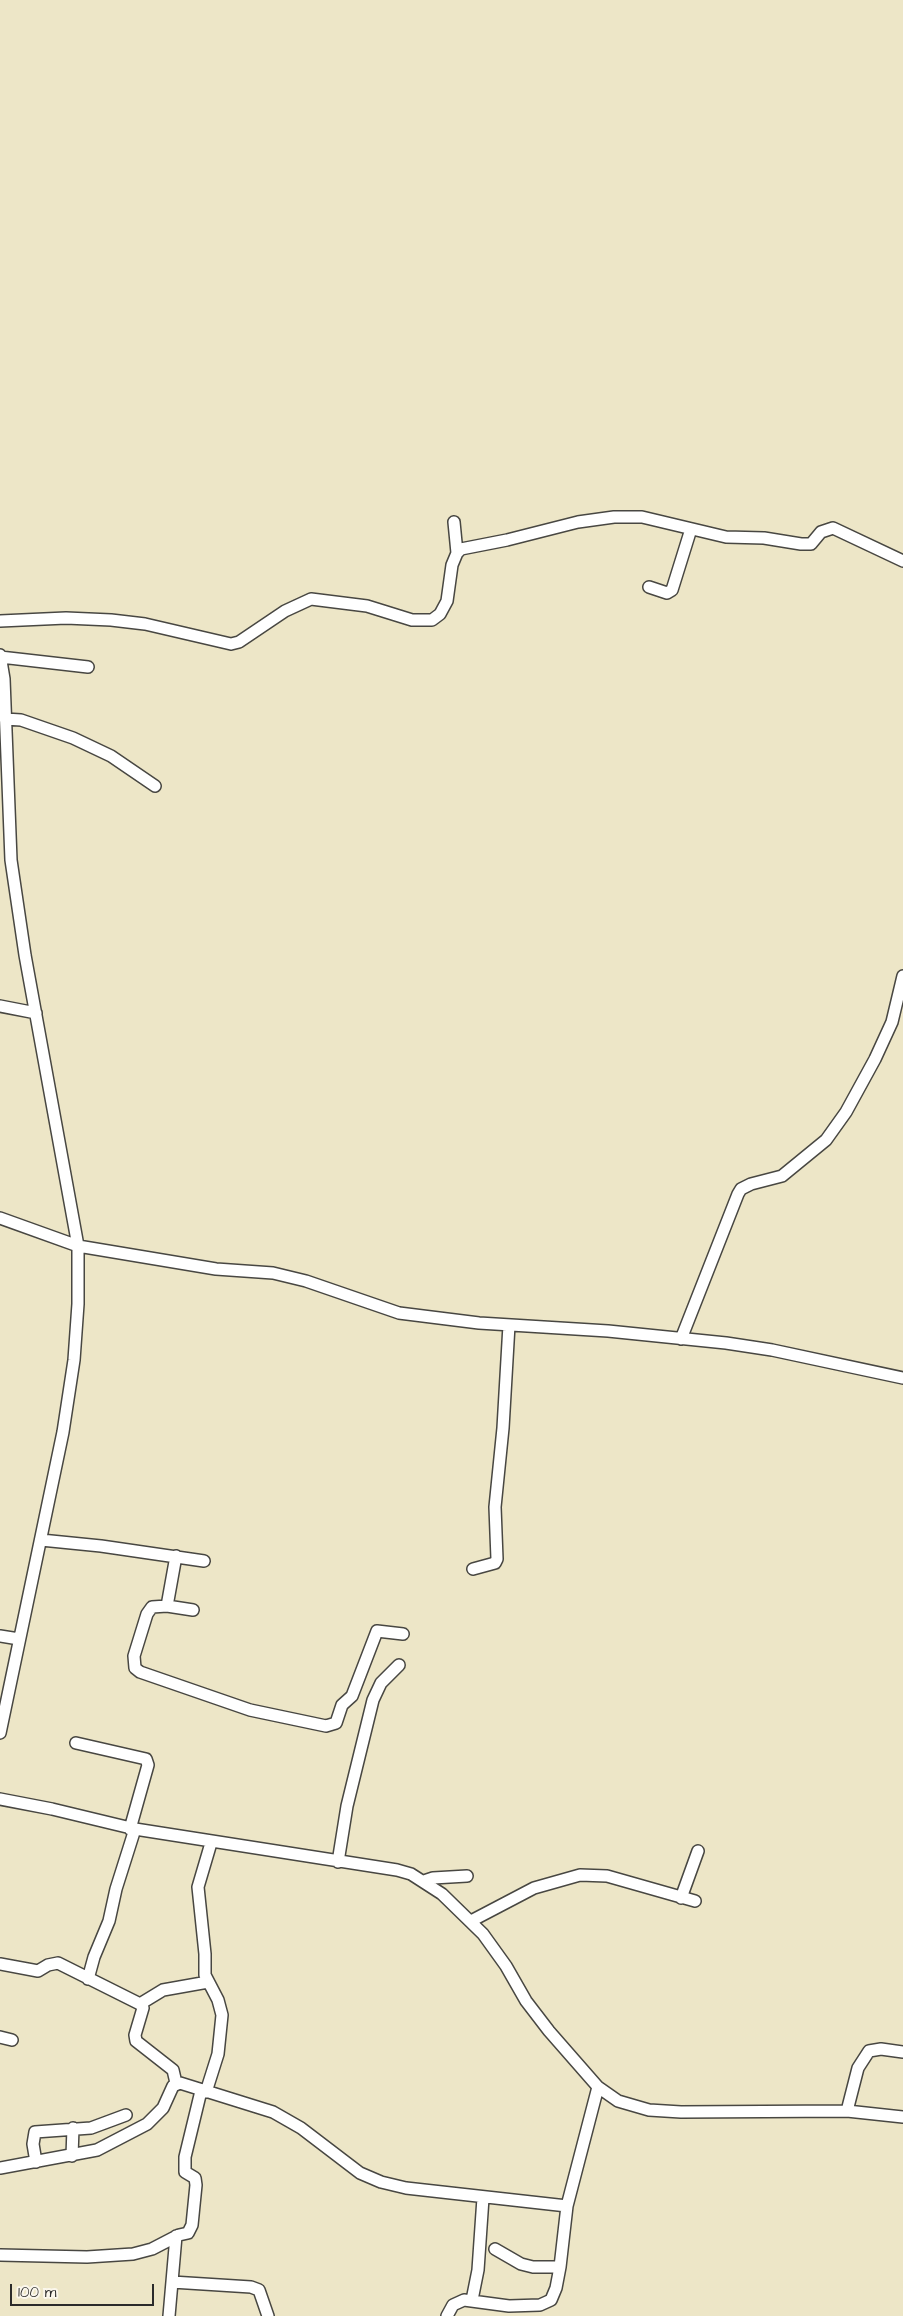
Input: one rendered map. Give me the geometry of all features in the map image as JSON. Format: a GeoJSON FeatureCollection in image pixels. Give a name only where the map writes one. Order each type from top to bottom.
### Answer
{"type":"FeatureCollection","features":[{"type":"Feature","properties":{"kind":"street"},"geometry":{"type":"LineString","coordinates":[[457,553],[467,547],[506,540],[578,522],[614,517],[642,517],[726,537],[764,538],[801,544],[811,544],[825,530],[834,528],[903,561]]}},
{"type":"Feature","properties":{"kind":"street"},"geometry":{"type":"LineString","coordinates":[[0,621],[66,618],[120,621],[146,624],[231,644],[239,642],[285,611],[311,599],[367,606],[412,620],[432,620],[440,614],[447,601],[452,565],[457,553],[454,522]]}},
{"type":"Feature","properties":{"kind":"street"},"geometry":{"type":"LineString","coordinates":[[649,587],[667,593],[672,590],[691,529]]}},
{"type":"Feature","properties":{"kind":"street"},"geometry":{"type":"LineString","coordinates":[[0,1733],[63,1432],[74,1360],[78,1304],[78,1246],[25,955],[11,860],[4,679],[0,656],[88,667]]}},
{"type":"Feature","properties":{"kind":"street"},"geometry":{"type":"LineString","coordinates":[[5,719],[21,720],[73,738],[111,756],[155,786]]}},
{"type":"Feature","properties":{"kind":"street"},"geometry":{"type":"LineString","coordinates":[[681,1339],[741,1190],[751,1184],[782,1176],[823,1144],[846,1112],[875,1060],[892,1022],[903,976]]}},
{"type":"Feature","properties":{"kind":"street"},"geometry":{"type":"LineString","coordinates":[[0,1006],[36,1013]]}},
{"type":"Feature","properties":{"kind":"street"},"geometry":{"type":"LineString","coordinates":[[0,1218],[78,1246],[216,1269],[273,1273],[306,1280],[399,1313],[440,1320],[681,1339],[772,1350],[903,1378]]}},
{"type":"Feature","properties":{"kind":"street"},"geometry":{"type":"LineString","coordinates":[[472,1569],[495,1563],[497,1559],[495,1507],[503,1428],[509,1325]]}},
{"type":"Feature","properties":{"kind":"street"},"geometry":{"type":"LineString","coordinates":[[41,1540],[204,1561]]}},
{"type":"Feature","properties":{"kind":"street"},"geometry":{"type":"LineString","coordinates":[[167,1606],[176,1556]]}},
{"type":"Feature","properties":{"kind":"street"},"geometry":{"type":"LineString","coordinates":[[193,1610],[167,1606],[152,1607],[147,1614],[134,1656],[135,1668],[140,1672],[250,1710],[326,1726],[336,1723],[342,1705],[352,1696],[377,1630],[403,1634]]}},
{"type":"Feature","properties":{"kind":"street"},"geometry":{"type":"LineString","coordinates":[[0,1636],[20,1639]]}},
{"type":"Feature","properties":{"kind":"street"},"geometry":{"type":"LineString","coordinates":[[338,1862],[347,1806],[373,1700],[381,1683],[399,1665]]}},
{"type":"Feature","properties":{"kind":"street"},"geometry":{"type":"LineString","coordinates":[[76,1742],[144,1758],[148,1765],[109,1921],[94,1957],[88,1979]]}},
{"type":"Feature","properties":{"kind":"street"},"geometry":{"type":"LineString","coordinates":[[0,1799],[52,1809],[133,1829],[211,1843],[397,1870],[424,1881],[484,1934],[506,1966],[526,2002],[549,2031],[598,2087],[618,2101],[648,2110],[681,2112],[847,2111],[903,2117]]}},
{"type":"Feature","properties":{"kind":"street"},"geometry":{"type":"LineString","coordinates":[[0,2255],[87,2257],[133,2254],[152,2249],[176,2236],[188,2233],[192,2225],[196,2185],[195,2178],[185,2172],[184,2157],[220,2046],[222,2015],[218,2000],[205,1975],[205,1954],[198,1887],[211,1843]]}},
{"type":"Feature","properties":{"kind":"street"},"geometry":{"type":"LineString","coordinates":[[681,1898],[698,1851]]}},
{"type":"Feature","properties":{"kind":"street"},"geometry":{"type":"LineString","coordinates":[[471,1921],[534,1888],[580,1875],[607,1876],[695,1901]]}},
{"type":"Feature","properties":{"kind":"street"},"geometry":{"type":"LineString","coordinates":[[424,1881],[447,1876],[467,1876]]}},
{"type":"Feature","properties":{"kind":"street"},"geometry":{"type":"LineString","coordinates":[[0,1964],[38,1971],[48,1965],[58,1963],[140,2004],[143,2008],[135,2035],[136,2041],[173,2070],[176,2084],[163,2108],[147,2124],[97,2150],[0,2168]]}},
{"type":"Feature","properties":{"kind":"street"},"geometry":{"type":"LineString","coordinates":[[140,2004],[164,1990],[208,1982]]}},
{"type":"Feature","properties":{"kind":"street"},"geometry":{"type":"LineString","coordinates":[[0,2037],[12,2040]]}},
{"type":"Feature","properties":{"kind":"street"},"geometry":{"type":"LineString","coordinates":[[847,2111],[863,2058],[874,2049],[903,2052]]}},
{"type":"Feature","properties":{"kind":"street"},"geometry":{"type":"LineString","coordinates":[[176,2084],[273,2112],[288,2119],[352,2168],[381,2182],[406,2188],[567,2206]]}},
{"type":"Feature","properties":{"kind":"street"},"geometry":{"type":"LineString","coordinates":[[447,2316],[453,2305],[464,2300],[509,2306],[540,2305],[551,2300],[556,2288],[560,2267],[567,2206],[598,2087]]}},
{"type":"Feature","properties":{"kind":"street"},"geometry":{"type":"LineString","coordinates":[[36,2162],[33,2144],[35,2132],[97,2127],[126,2115]]}},
{"type":"Feature","properties":{"kind":"street"},"geometry":{"type":"LineString","coordinates":[[72,2156],[73,2128]]}},
{"type":"Feature","properties":{"kind":"street"},"geometry":{"type":"LineString","coordinates":[[472,2300],[478,2270],[484,2198]]}},
{"type":"Feature","properties":{"kind":"street"},"geometry":{"type":"LineString","coordinates":[[169,2316],[176,2236]]}},
{"type":"Feature","properties":{"kind":"street"},"geometry":{"type":"LineString","coordinates":[[495,2249],[521,2264],[533,2267],[560,2267]]}},
{"type":"Feature","properties":{"kind":"street"},"geometry":{"type":"LineString","coordinates":[[172,2282],[250,2287],[259,2290],[268,2316]]}}]}
